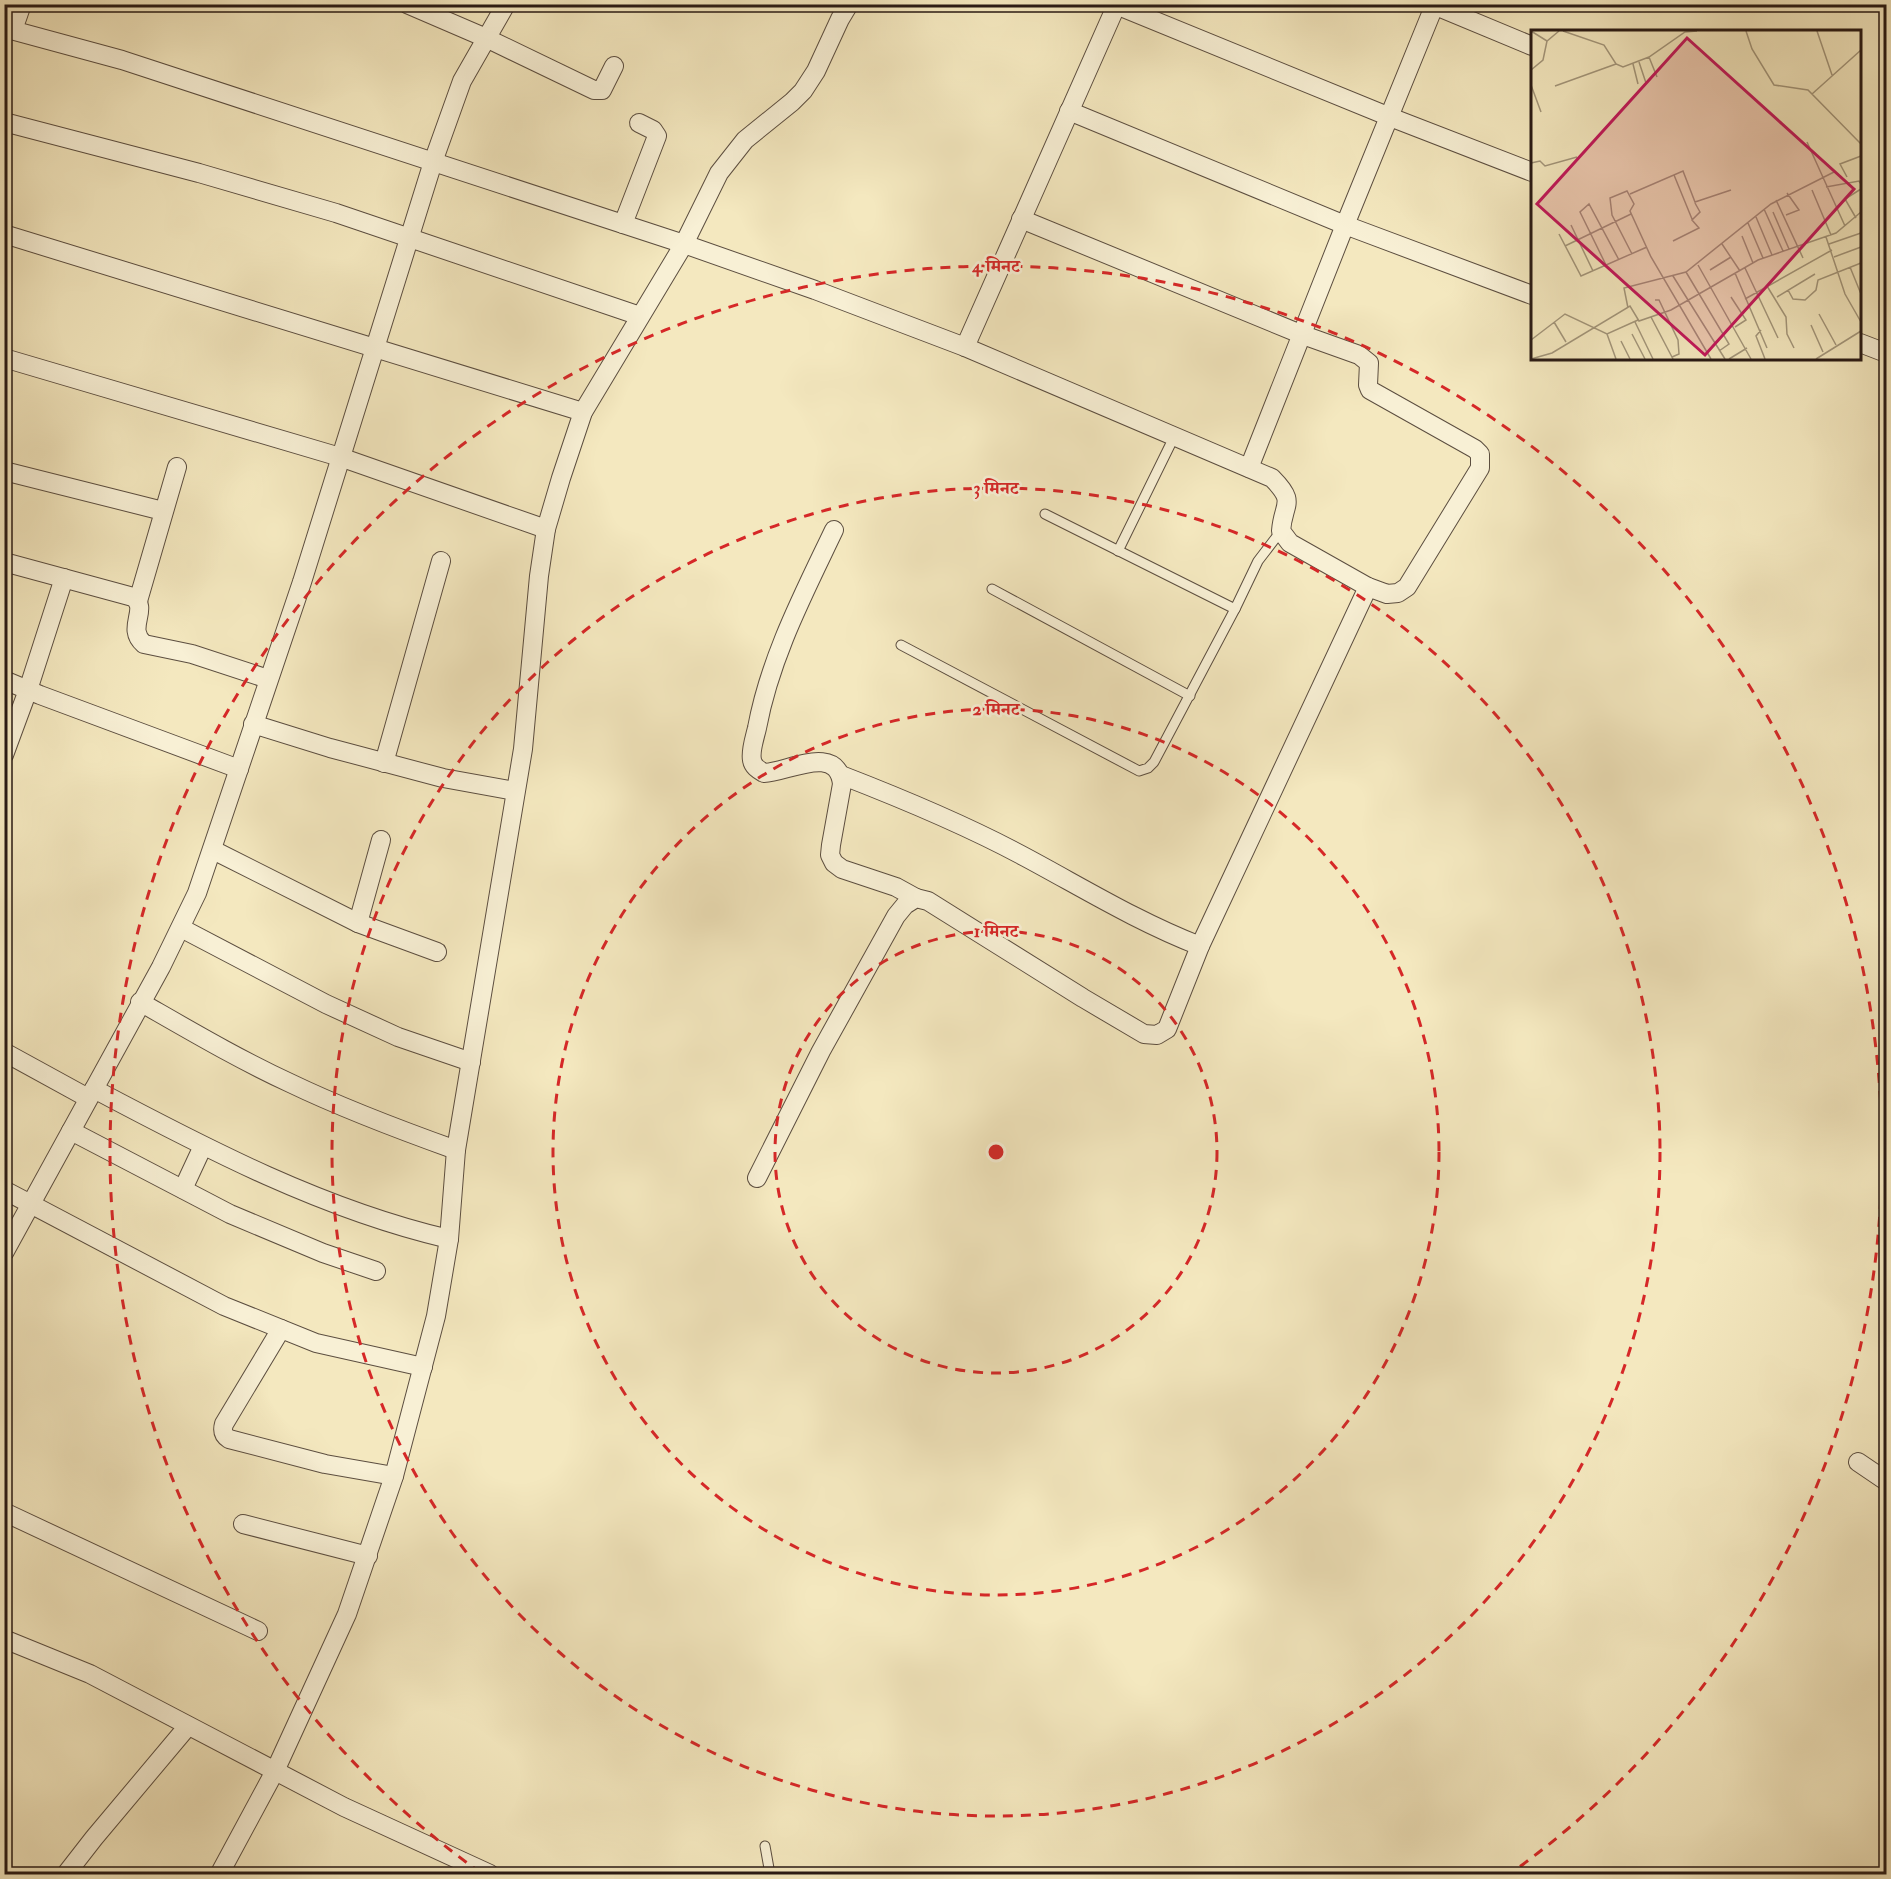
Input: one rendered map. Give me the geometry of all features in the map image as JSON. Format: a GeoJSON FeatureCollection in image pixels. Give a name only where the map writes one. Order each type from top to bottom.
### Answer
{"type":"FeatureCollection","features":[{"type":"Feature","properties":{"kind":"street"},"geometry":{"type":"LineString","coordinates":[[22,4],[9,29],[122,60],[684,244],[815,290],[965,347],[1175,435],[1272,478],[1284,490],[1287,502],[1281,531],[1290,543],[1368,587],[1388,594],[1398,593],[1407,587],[1480,468],[1480,454],[1465,443],[1370,390],[1368,385],[1370,368],[1365,358],[1303,335],[1021,219]]}},
{"type":"Feature","properties":{"kind":"street"},"geometry":{"type":"LineString","coordinates":[[407,4],[486,38],[594,90],[602,90],[614,66]]}},
{"type":"Feature","properties":{"kind":"street"},"geometry":{"type":"LineString","coordinates":[[4,1253],[181,928],[197,893],[302,582],[433,162],[458,91],[506,4]]}},
{"type":"Feature","properties":{"kind":"street"},"geometry":{"type":"LineString","coordinates":[[220,1873],[275,1771],[347,1614],[394,1476],[436,1316],[449,1239],[456,1150],[523,749],[539,576],[546,529],[583,412],[684,244],[719,173],[745,140],[792,102],[810,81],[849,4]]}},
{"type":"Feature","properties":{"kind":"street"},"geometry":{"type":"LineString","coordinates":[[965,347],[1116,5],[1390,117],[1531,171]]}},
{"type":"Feature","properties":{"kind":"street"},"geometry":{"type":"LineString","coordinates":[[1249,468],[1434,5],[1531,45]]}},
{"type":"Feature","properties":{"kind":"street"},"geometry":{"type":"LineString","coordinates":[[1069,111],[1345,225],[1531,294]]}},
{"type":"Feature","properties":{"kind":"street"},"geometry":{"type":"LineString","coordinates":[[4,122],[199,173],[336,213],[640,316]]}},
{"type":"Feature","properties":{"kind":"street"},"geometry":{"type":"LineString","coordinates":[[623,224],[657,136],[653,130],[639,123]]}},
{"type":"Feature","properties":{"kind":"street"},"geometry":{"type":"LineString","coordinates":[[4,234],[583,412]]}},
{"type":"Feature","properties":{"kind":"street"},"geometry":{"type":"LineString","coordinates":[[1861,343],[1887,352]]}},
{"type":"Feature","properties":{"kind":"street"},"geometry":{"type":"LineString","coordinates":[[4,358],[340,457],[546,529]]}},
{"type":"Feature","properties":{"kind":"street"},"geometry":{"type":"LineString","coordinates":[[177,467],[138,601],[140,605],[136,633],[144,644],[192,654],[268,679]]}},
{"type":"Feature","properties":{"kind":"street"},"geometry":{"type":"LineString","coordinates":[[4,471],[164,512]]}},
{"type":"Feature","properties":{"kind":"street"},"geometry":{"type":"LineString","coordinates":[[834,530],[790,621],[774,666],[760,710],[752,760],[756,768],[764,773],[820,761],[836,768],[841,775],[842,784],[831,845],[830,855],[834,863],[842,869],[928,901],[1144,1034],[1157,1035],[1167,1029],[1200,946],[1368,587]]}},
{"type":"Feature","properties":{"kind":"street"},"geometry":{"type":"LineString","coordinates":[[384,763],[441,561]]}},
{"type":"Feature","properties":{"kind":"street"},"geometry":{"type":"LineString","coordinates":[[4,562],[124,594],[138,601]]}},
{"type":"Feature","properties":{"kind":"street"},"geometry":{"type":"LineString","coordinates":[[4,755],[28,690],[64,578]]}},
{"type":"Feature","properties":{"kind":"street"},"geometry":{"type":"LineString","coordinates":[[4,680],[239,769]]}},
{"type":"Feature","properties":{"kind":"street"},"geometry":{"type":"LineString","coordinates":[[253,724],[384,763],[443,778],[515,791]]}},
{"type":"Feature","properties":{"kind":"street"},"geometry":{"type":"LineString","coordinates":[[841,775],[896,796],[963,826],[1140,920],[1200,946]]}},
{"type":"Feature","properties":{"kind":"street"},"geometry":{"type":"LineString","coordinates":[[358,923],[381,840]]}},
{"type":"Feature","properties":{"kind":"street"},"geometry":{"type":"LineString","coordinates":[[213,850],[358,923],[437,952]]}},
{"type":"Feature","properties":{"kind":"street"},"geometry":{"type":"LineString","coordinates":[[757,1178],[821,1051],[896,916],[905,905],[916,898]]}},
{"type":"Feature","properties":{"kind":"street"},"geometry":{"type":"LineString","coordinates":[[181,928],[326,1004],[398,1037],[471,1062]]}},
{"type":"Feature","properties":{"kind":"street"},"geometry":{"type":"LineString","coordinates":[[140,1002],[224,1050],[290,1083],[360,1114],[456,1150]]}},
{"type":"Feature","properties":{"kind":"street"},"geometry":{"type":"LineString","coordinates":[[4,1052],[203,1146],[357,1212],[403,1228],[449,1239]]}},
{"type":"Feature","properties":{"kind":"street"},"geometry":{"type":"LineString","coordinates":[[70,1131],[230,1214],[276,1235],[376,1271]]}},
{"type":"Feature","properties":{"kind":"street"},"geometry":{"type":"LineString","coordinates":[[183,1189],[203,1146]]}},
{"type":"Feature","properties":{"kind":"street"},"geometry":{"type":"LineString","coordinates":[[4,1190],[224,1306],[316,1343],[423,1367]]}},
{"type":"Feature","properties":{"kind":"street"},"geometry":{"type":"LineString","coordinates":[[281,1329],[224,1424],[222,1430],[225,1436],[229,1439],[325,1464],[394,1476]]}},
{"type":"Feature","properties":{"kind":"street"},"geometry":{"type":"LineString","coordinates":[[1858,1462],[1887,1481]]}},
{"type":"Feature","properties":{"kind":"street"},"geometry":{"type":"LineString","coordinates":[[4,1512],[258,1631]]}},
{"type":"Feature","properties":{"kind":"street"},"geometry":{"type":"LineString","coordinates":[[243,1524],[368,1556]]}},
{"type":"Feature","properties":{"kind":"street"},"geometry":{"type":"LineString","coordinates":[[4,1639],[90,1674],[140,1698],[188,1726],[324,1797],[490,1875]]}},
{"type":"Feature","properties":{"kind":"street"},"geometry":{"type":"LineString","coordinates":[[66,1875],[188,1726]]}},
{"type":"Feature","properties":{"kind":"lane"},"geometry":{"type":"LineString","coordinates":[[1118,551],[1175,435]]}},
{"type":"Feature","properties":{"kind":"lane"},"geometry":{"type":"LineString","coordinates":[[1045,514],[1235,609]]}},
{"type":"Feature","properties":{"kind":"lane"},"geometry":{"type":"LineString","coordinates":[[901,645],[1139,771],[1148,768],[1154,762],[1258,561],[1281,531]]}},
{"type":"Feature","properties":{"kind":"lane"},"geometry":{"type":"LineString","coordinates":[[992,589],[1190,696]]}},
{"type":"Feature","properties":{"kind":"lane"},"geometry":{"type":"LineString","coordinates":[[765,1846],[770,1875]]}}]}
